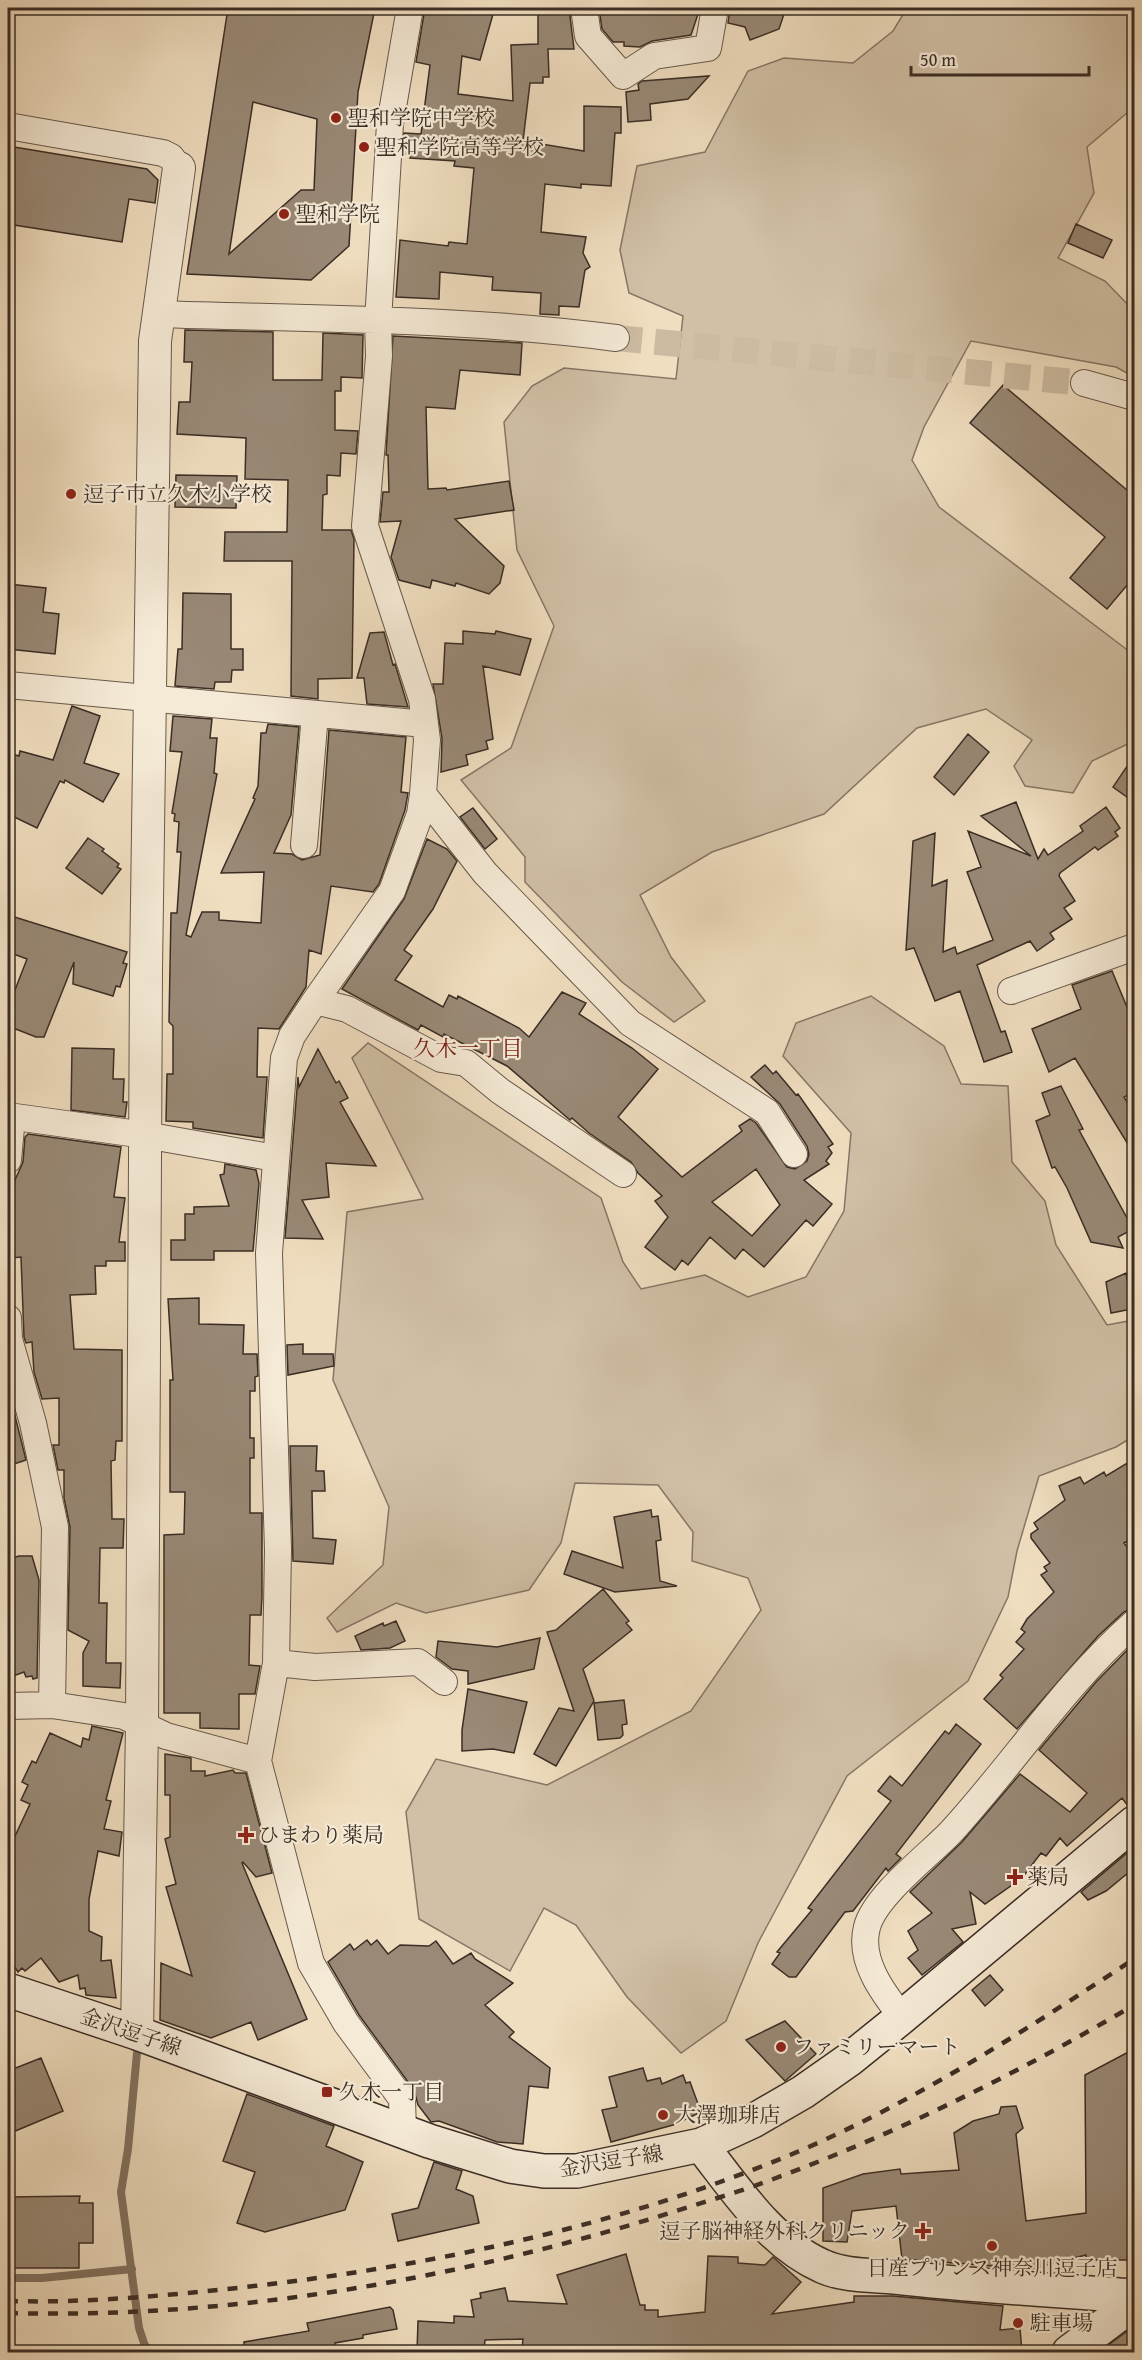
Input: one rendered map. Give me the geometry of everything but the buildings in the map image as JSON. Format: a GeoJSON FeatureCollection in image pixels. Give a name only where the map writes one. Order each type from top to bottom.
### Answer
{"type":"FeatureCollection","features":[{"type":"Feature","properties":{"kind":"main road","name":"金沢逗子線"},"geometry":{"type":"LineString","coordinates":[[8,1990],[137,2033],[403,2132],[510,2166],[544,2171],[577,2171],[701,2145],[753,2121],[802,2092],[850,2059],[902,2018],[1134,1822]]}},
{"type":"Feature","properties":{"kind":"main road"},"geometry":{"type":"LineString","coordinates":[[701,2145],[768,2227],[799,2253],[824,2267],[968,2286],[1015,2286],[1134,2296]]}},
{"type":"Feature","properties":{"kind":"main road"},"geometry":{"type":"LineString","coordinates":[[1069,2352],[1134,2303]]}},
{"type":"Feature","properties":{"kind":"street"},"geometry":{"type":"LineString","coordinates":[[403,2132],[402,2099],[346,2022],[311,1963],[258,1761],[276,1663],[278,1550],[269,1253],[284,1058],[292,1036],[315,1000],[392,891],[420,814],[423,794],[427,740],[422,699],[365,526],[379,356],[378,321],[390,124],[410,8]]}},
{"type":"Feature","properties":{"kind":"street"},"geometry":{"type":"LineString","coordinates":[[584,8],[588,36],[623,76],[654,56],[708,48],[715,8]]}},
{"type":"Feature","properties":{"kind":"street"},"geometry":{"type":"LineString","coordinates":[[8,126],[162,153],[171,157],[179,168],[157,314],[145,1135],[142,1725],[137,2033]]}},
{"type":"Feature","properties":{"kind":"street"},"geometry":{"type":"LineString","coordinates":[[157,314],[378,321],[556,330],[616,338]]}},
{"type":"Feature","properties":{"kind":"street"},"geometry":{"type":"LineString","coordinates":[[1084,383],[1134,397]]}},
{"type":"Feature","properties":{"kind":"street"},"geometry":{"type":"LineString","coordinates":[[8,685],[425,724]]}},
{"type":"Feature","properties":{"kind":"street"},"geometry":{"type":"LineString","coordinates":[[304,845],[315,714]]}},
{"type":"Feature","properties":{"kind":"street"},"geometry":{"type":"LineString","coordinates":[[423,794],[484,873],[630,1023],[767,1112],[794,1154]]}},
{"type":"Feature","properties":{"kind":"street"},"geometry":{"type":"LineString","coordinates":[[1011,991],[1134,947]]}},
{"type":"Feature","properties":{"kind":"street"},"geometry":{"type":"LineString","coordinates":[[315,1000],[347,1009],[441,1059],[466,1063],[500,1091],[623,1174]]}},
{"type":"Feature","properties":{"kind":"street"},"geometry":{"type":"LineString","coordinates":[[8,1160],[10,1117],[145,1135],[275,1158]]}},
{"type":"Feature","properties":{"kind":"street"},"geometry":{"type":"LineString","coordinates":[[8,1318],[9,1339],[33,1423],[55,1527],[52,1705]]}},
{"type":"Feature","properties":{"kind":"street"},"geometry":{"type":"LineString","coordinates":[[902,2018],[874,1977],[866,1950],[867,1927],[883,1898],[951,1832],[1099,1654],[1134,1623]]}},
{"type":"Feature","properties":{"kind":"street"},"geometry":{"type":"LineString","coordinates":[[276,1663],[315,1667],[418,1662],[444,1682]]}},
{"type":"Feature","properties":{"kind":"street"},"geometry":{"type":"LineString","coordinates":[[8,1706],[52,1705],[124,1716],[166,1736],[258,1761]]}},
{"type":"Feature","properties":{"kind":"shaded area"},"geometry":{"type":"Polygon","coordinates":[[[907,8],[1134,8],[1134,107],[1087,147],[1094,193],[1058,258],[1105,281],[1134,311],[1134,377],[1116,367],[971,341],[924,427],[912,460],[939,507],[1134,655],[1134,741],[1092,761],[1073,793],[1025,786],[1014,766],[1032,740],[986,709],[917,728],[824,814],[712,852],[640,895],[671,957],[705,1001],[674,1022],[622,982],[525,882],[525,857],[461,780],[511,748],[554,626],[517,550],[504,422],[532,386],[564,368],[676,379],[683,316],[629,293],[620,250],[637,166],[705,152],[748,71],[784,58],[853,63],[893,31],[907,8]]]}},
{"type":"Feature","properties":{"kind":"shaded area"},"geometry":{"type":"Polygon","coordinates":[[[871,996],[944,1046],[961,1084],[1008,1086],[1012,1162],[1045,1201],[1056,1245],[1107,1325],[1134,1320],[1134,1436],[1116,1447],[1039,1476],[1017,1551],[1008,1597],[968,1681],[847,1776],[758,1943],[726,2021],[681,2053],[627,1997],[576,1925],[544,1908],[510,1971],[419,1919],[406,1812],[436,1759],[547,1785],[691,1711],[761,1610],[748,1578],[692,1561],[693,1532],[658,1485],[575,1483],[561,1543],[529,1590],[426,1613],[396,1603],[337,1632],[327,1618],[383,1565],[389,1507],[333,1380],[347,1212],[423,1199],[352,1058],[368,1043],[601,1198],[623,1262],[641,1289],[705,1275],[748,1297],[806,1277],[844,1211],[851,1133],[783,1056],[796,1023],[871,996]]]}},
{"type":"Feature","properties":{"kind":"waterway"},"geometry":{"type":"LineString","coordinates":[[137,2053],[128,2149],[121,2192],[139,2328],[145,2346],[156,2352]]}},
{"type":"Feature","properties":{"kind":"waterway"},"geometry":{"type":"LineString","coordinates":[[8,2278],[42,2278],[132,2269]]}},
{"type":"Feature","properties":{"kind":"tunnel"},"geometry":{"type":"LineString","coordinates":[[616,338],[1084,383]]}},
{"type":"Feature","properties":{"kind":"railway"},"geometry":{"type":"LineString","coordinates":[[8,2301],[87,2300],[166,2295],[291,2282],[437,2258],[509,2243],[652,2205],[721,2182],[790,2155],[880,2113],[1009,2039],[1134,1959]]}},
{"type":"Feature","properties":{"kind":"railway"},"geometry":{"type":"LineString","coordinates":[[8,2313],[172,2310],[254,2302],[418,2277],[578,2240],[747,2189],[868,2141],[1003,2077],[1134,2005]]}},
{"type":"Feature","properties":{"kind":"place","name":"聖和学院中学校"},"geometry":{"type":"Point","coordinates":[336,118]}},
{"type":"Feature","properties":{"kind":"place","name":"聖和学院高等学校"},"geometry":{"type":"Point","coordinates":[364,147]}},
{"type":"Feature","properties":{"kind":"place","name":"聖和学院"},"geometry":{"type":"Point","coordinates":[284,214]}},
{"type":"Feature","properties":{"kind":"place","name":"逗子市立久木小学校"},"geometry":{"type":"Point","coordinates":[71,494]}},
{"type":"Feature","properties":{"kind":"place","name":"ひまわり薬局"},"geometry":{"type":"Point","coordinates":[246,1835]}},
{"type":"Feature","properties":{"kind":"place","name":"薬局"},"geometry":{"type":"Point","coordinates":[1015,1877]}},
{"type":"Feature","properties":{"kind":"place","name":"ファミリーマート"},"geometry":{"type":"Point","coordinates":[781,2047]}},
{"type":"Feature","properties":{"kind":"place","name":"久木一丁目"},"geometry":{"type":"Point","coordinates":[327,2092]}},
{"type":"Feature","properties":{"kind":"place","name":"大澤珈琲店"},"geometry":{"type":"Point","coordinates":[663,2115]}},
{"type":"Feature","properties":{"kind":"place","name":"逗子脳神経外科クリニック"},"geometry":{"type":"Point","coordinates":[923,2231]}},
{"type":"Feature","properties":{"kind":"place","name":"日産プリンス神奈川逗子店"},"geometry":{"type":"Point","coordinates":[992,2246]}},
{"type":"Feature","properties":{"kind":"place","name":"駐車場"},"geometry":{"type":"Point","coordinates":[1018,2323]}},
{"type":"Feature","properties":{"kind":"district","name":"久木一丁目"},"geometry":{"type":"Point","coordinates":[468,1048]}}]}
